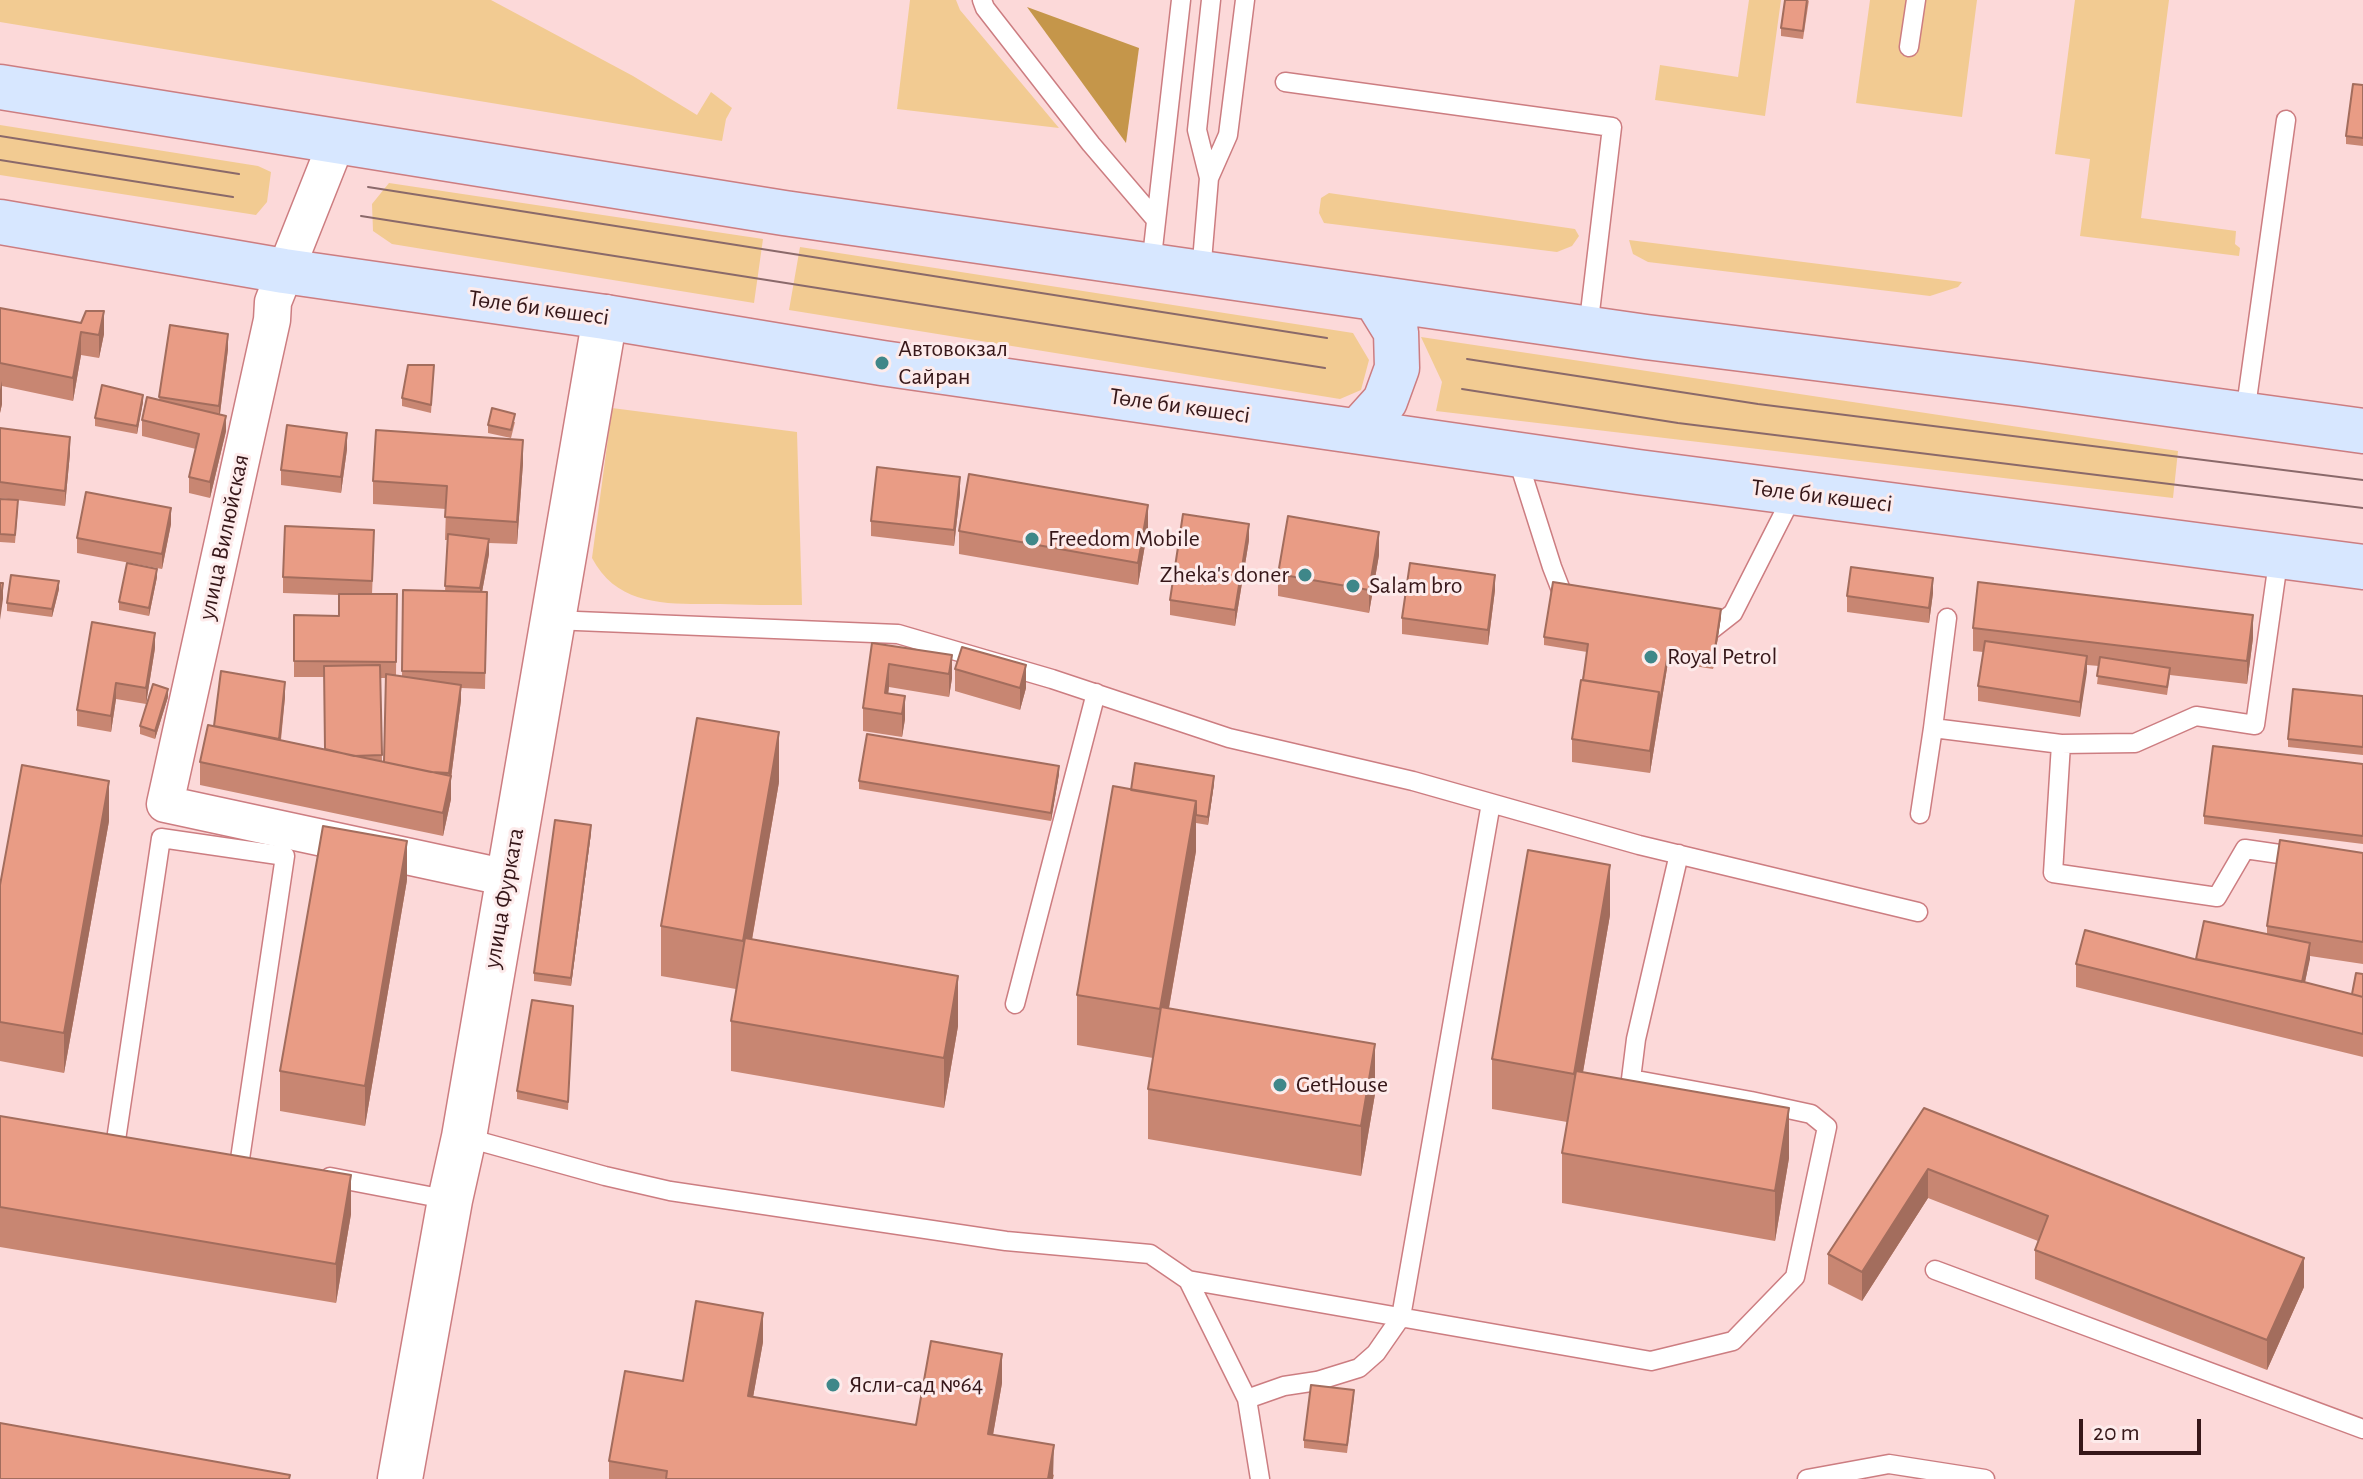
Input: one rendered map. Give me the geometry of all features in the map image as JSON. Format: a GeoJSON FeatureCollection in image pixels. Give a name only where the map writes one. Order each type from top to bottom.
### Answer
{"type":"FeatureCollection","features":[{"type":"Feature","properties":{"kind":"main road"},"geometry":{"type":"LineString","coordinates":[[0,87],[784,213],[1588,329],[2363,431]]}},
{"type":"Feature","properties":{"kind":"main road","name":"Төле би көшесі"},"geometry":{"type":"LineString","coordinates":[[0,222],[284,271],[605,317],[882,363],[1516,454],[2363,567]]}},
{"type":"Feature","properties":{"kind":"main road"},"geometry":{"type":"LineString","coordinates":[[1358,431],[1385,401],[1397,368],[1396,332],[1375,298]]}},
{"type":"Feature","properties":{"kind":"street","name":"улица Вилюйская"},"geometry":{"type":"LineString","coordinates":[[337,141],[273,302],[272,320],[165,804],[508,878]]}},
{"type":"Feature","properties":{"kind":"street","name":"улица Фурката"},"geometry":{"type":"LineString","coordinates":[[400,1479],[464,1137],[605,317]]}},
{"type":"Feature","properties":{"kind":"lane"},"geometry":{"type":"LineString","coordinates":[[982,0],[985,8],[1091,144],[1156,220]]}},
{"type":"Feature","properties":{"kind":"lane"},"geometry":{"type":"LineString","coordinates":[[1151,266],[1181,0]]}},
{"type":"Feature","properties":{"kind":"lane"},"geometry":{"type":"LineString","coordinates":[[1201,273],[1209,178],[1197,130],[1211,0]]}},
{"type":"Feature","properties":{"kind":"lane"},"geometry":{"type":"LineString","coordinates":[[1209,178],[1228,135],[1245,0]]}},
{"type":"Feature","properties":{"kind":"lane"},"geometry":{"type":"LineString","coordinates":[[1909,47],[1916,0]]}},
{"type":"Feature","properties":{"kind":"lane"},"geometry":{"type":"LineString","coordinates":[[1285,82],[1612,127],[1588,329]]}},
{"type":"Feature","properties":{"kind":"lane"},"geometry":{"type":"LineString","coordinates":[[2244,415],[2286,120]]}},
{"type":"Feature","properties":{"kind":"lane"},"geometry":{"type":"LineString","coordinates":[[1516,454],[1552,567],[1573,620]]}},
{"type":"Feature","properties":{"kind":"lane"},"geometry":{"type":"LineString","coordinates":[[1680,639],[1695,642],[1733,613],[1794,492]]}},
{"type":"Feature","properties":{"kind":"lane"},"geometry":{"type":"LineString","coordinates":[[1933,728],[2061,744],[2135,743],[2196,716],[2255,725],[2279,555]]}},
{"type":"Feature","properties":{"kind":"lane"},"geometry":{"type":"LineString","coordinates":[[1920,814],[1947,618]]}},
{"type":"Feature","properties":{"kind":"lane"},"geometry":{"type":"LineString","coordinates":[[552,620],[898,634],[1096,693],[1229,738],[1413,781],[1679,854],[1918,912]]}},
{"type":"Feature","properties":{"kind":"lane"},"geometry":{"type":"LineString","coordinates":[[1015,1004],[1096,693]]}},
{"type":"Feature","properties":{"kind":"lane"},"geometry":{"type":"LineString","coordinates":[[2061,744],[2053,873],[2217,897],[2245,849],[2319,859]]}},
{"type":"Feature","properties":{"kind":"lane"},"geometry":{"type":"LineString","coordinates":[[1247,1399],[1284,1386],[1317,1381],[1359,1368],[1376,1353],[1401,1317],[1491,803]]}},
{"type":"Feature","properties":{"kind":"lane"},"geometry":{"type":"LineString","coordinates":[[116,1140],[161,838],[285,856],[240,1159]]}},
{"type":"Feature","properties":{"kind":"lane"},"geometry":{"type":"LineString","coordinates":[[464,1137],[670,1191],[1006,1241],[1150,1254],[1188,1280],[1651,1361],[1733,1341],[1795,1277],[1827,1127],[1811,1114],[1631,1079],[1636,1039],[1679,854]]}},
{"type":"Feature","properties":{"kind":"lane"},"geometry":{"type":"LineString","coordinates":[[315,1174],[450,1200]]}},
{"type":"Feature","properties":{"kind":"lane"},"geometry":{"type":"LineString","coordinates":[[1935,1270],[2363,1429]]}},
{"type":"Feature","properties":{"kind":"lane"},"geometry":{"type":"LineString","coordinates":[[1188,1280],[1247,1399],[1260,1479]]}},
{"type":"Feature","properties":{"kind":"lane"},"geometry":{"type":"LineString","coordinates":[[1807,1479],[1889,1464],[1985,1479]]}},
{"type":"Feature","properties":{"kind":"shaded area"},"geometry":{"type":"Polygon","coordinates":[[[0,0],[491,0],[633,76],[697,115],[711,92],[732,108],[726,119],[722,141],[0,22],[0,0]]]}},
{"type":"Feature","properties":{"kind":"shaded area"},"geometry":{"type":"Polygon","coordinates":[[[910,0],[956,0],[960,10],[1059,128],[897,109],[910,0]]]}},
{"type":"Feature","properties":{"kind":"shaded area"},"geometry":{"type":"Polygon","coordinates":[[[1749,0],[1781,0],[1765,116],[1655,100],[1660,65],[1738,77],[1749,0]]]}},
{"type":"Feature","properties":{"kind":"shaded area"},"geometry":{"type":"Polygon","coordinates":[[[1870,0],[1977,0],[1962,117],[1856,103],[1870,0]]]}},
{"type":"Feature","properties":{"kind":"shaded area"},"geometry":{"type":"Polygon","coordinates":[[[2075,0],[2169,0],[2141,218],[2236,231],[2235,244],[2240,248],[2239,256],[2080,236],[2090,159],[2055,154],[2075,0]]]}},
{"type":"Feature","properties":{"kind":"shaded area"},"geometry":{"type":"Polygon","coordinates":[[[1027,7],[1139,48],[1126,143],[1027,7]]]}},
{"type":"Feature","properties":{"kind":"shaded area"},"geometry":{"type":"Polygon","coordinates":[[[0,125],[258,166],[271,172],[267,202],[256,215],[0,175],[0,125]]]}},
{"type":"Feature","properties":{"kind":"shaded area"},"geometry":{"type":"Polygon","coordinates":[[[389,183],[763,239],[754,303],[392,244],[373,231],[372,204],[389,183]]]}},
{"type":"Feature","properties":{"kind":"shaded area"},"geometry":{"type":"Polygon","coordinates":[[[1329,193],[1575,229],[1579,236],[1572,246],[1557,252],[1324,223],[1319,213],[1321,198],[1329,193]]]}},
{"type":"Feature","properties":{"kind":"shaded area"},"geometry":{"type":"Polygon","coordinates":[[[1629,240],[1962,282],[1958,287],[1930,296],[1648,262],[1633,254],[1629,240]]]}},
{"type":"Feature","properties":{"kind":"shaded area"},"geometry":{"type":"Polygon","coordinates":[[[800,247],[1353,333],[1369,360],[1361,390],[1340,399],[789,310],[800,247]]]}},
{"type":"Feature","properties":{"kind":"shaded area"},"geometry":{"type":"Polygon","coordinates":[[[1421,337],[2178,451],[2173,498],[1436,411],[1442,382],[1421,337]]]}},
{"type":"Feature","properties":{"kind":"shaded area"},"geometry":{"type":"Polygon","coordinates":[[[612,408],[797,432],[802,605],[665,603],[631,595],[603,574],[592,558],[612,408]]]}},
{"type":"Feature","properties":{"kind":"building"},"geometry":{"type":"Polygon","coordinates":[[[1785,0],[1807,0],[1803,31],[1781,28],[1785,0]]]}},
{"type":"Feature","properties":{"kind":"building"},"geometry":{"type":"Polygon","coordinates":[[[2353,84],[2363,85],[2363,138],[2346,136],[2353,84]]]}},
{"type":"Feature","properties":{"kind":"building"},"geometry":{"type":"Polygon","coordinates":[[[0,308],[81,323],[86,311],[104,311],[99,335],[81,332],[73,378],[0,363],[0,308]]]}},
{"type":"Feature","properties":{"kind":"building"},"geometry":{"type":"Polygon","coordinates":[[[170,325],[228,334],[219,406],[159,397],[170,325]]]}},
{"type":"Feature","properties":{"kind":"building"},"geometry":{"type":"Polygon","coordinates":[[[408,365],[434,365],[431,405],[402,398],[408,365]]]}},
{"type":"Feature","properties":{"kind":"building"},"geometry":{"type":"Polygon","coordinates":[[[102,385],[143,395],[137,426],[95,418],[102,385]]]}},
{"type":"Feature","properties":{"kind":"building"},"geometry":{"type":"Polygon","coordinates":[[[147,397],[226,416],[210,482],[189,477],[199,434],[142,420],[147,397]]]}},
{"type":"Feature","properties":{"kind":"building"},"geometry":{"type":"Polygon","coordinates":[[[492,408],[515,414],[511,430],[488,425],[492,408]]]}},
{"type":"Feature","properties":{"kind":"building"},"geometry":{"type":"Polygon","coordinates":[[[287,425],[347,433],[341,477],[281,470],[287,425]]]}},
{"type":"Feature","properties":{"kind":"building"},"geometry":{"type":"Polygon","coordinates":[[[0,428],[70,437],[65,491],[0,482],[0,428]]]}},
{"type":"Feature","properties":{"kind":"building"},"geometry":{"type":"Polygon","coordinates":[[[376,430],[523,440],[517,522],[445,517],[447,486],[373,481],[376,430]]]}},
{"type":"Feature","properties":{"kind":"building"},"geometry":{"type":"Polygon","coordinates":[[[877,467],[960,477],[954,530],[871,521],[877,467]]]}},
{"type":"Feature","properties":{"kind":"building"},"geometry":{"type":"Polygon","coordinates":[[[969,474],[1148,505],[1138,563],[959,531],[969,474]]]}},
{"type":"Feature","properties":{"kind":"building"},"geometry":{"type":"Polygon","coordinates":[[[86,492],[171,508],[162,554],[77,538],[86,492]]]}},
{"type":"Feature","properties":{"kind":"building"},"geometry":{"type":"Polygon","coordinates":[[[0,499],[18,500],[15,535],[0,534],[0,499]]]}},
{"type":"Feature","properties":{"kind":"building"},"geometry":{"type":"Polygon","coordinates":[[[1183,514],[1249,524],[1235,610],[1170,600],[1183,514]]]}},
{"type":"Feature","properties":{"kind":"building"},"geometry":{"type":"Polygon","coordinates":[[[1288,516],[1379,532],[1369,590],[1278,574],[1288,516]]]}},
{"type":"Feature","properties":{"kind":"building"},"geometry":{"type":"Polygon","coordinates":[[[285,526],[374,530],[372,581],[283,577],[285,526]]]}},
{"type":"Feature","properties":{"kind":"building"},"geometry":{"type":"Polygon","coordinates":[[[448,534],[489,539],[480,588],[445,586],[448,534]]]}},
{"type":"Feature","properties":{"kind":"building"},"geometry":{"type":"Polygon","coordinates":[[[127,563],[157,569],[149,608],[119,602],[127,563]]]}},
{"type":"Feature","properties":{"kind":"building"},"geometry":{"type":"Polygon","coordinates":[[[1410,563],[1495,575],[1488,630],[1402,618],[1410,563]]]}},
{"type":"Feature","properties":{"kind":"building"},"geometry":{"type":"Polygon","coordinates":[[[1851,567],[1933,578],[1929,608],[1847,596],[1851,567]]]}},
{"type":"Feature","properties":{"kind":"building"},"geometry":{"type":"Polygon","coordinates":[[[11,575],[59,581],[52,609],[7,603],[11,575]]]}},
{"type":"Feature","properties":{"kind":"building","name":"Royal Petrol"},"geometry":{"type":"Polygon","coordinates":[[[1553,582],[1721,609],[1713,662],[1668,654],[1659,707],[1659,692],[1583,680],[1588,644],[1544,637],[1553,582]]]}},
{"type":"Feature","properties":{"kind":"building"},"geometry":{"type":"Polygon","coordinates":[[[1978,582],[2253,615],[2247,661],[1973,628],[1978,582]]]}},
{"type":"Feature","properties":{"kind":"building"},"geometry":{"type":"Polygon","coordinates":[[[403,590],[487,592],[485,673],[402,671],[403,590]]]}},
{"type":"Feature","properties":{"kind":"building"},"geometry":{"type":"Polygon","coordinates":[[[339,594],[397,594],[396,662],[294,661],[294,615],[339,616],[339,594]]]}},
{"type":"Feature","properties":{"kind":"building"},"geometry":{"type":"Polygon","coordinates":[[[92,622],[155,633],[146,688],[116,683],[111,716],[77,710],[92,622]]]}},
{"type":"Feature","properties":{"kind":"building"},"geometry":{"type":"Polygon","coordinates":[[[1985,641],[2087,656],[2080,702],[1978,686],[1985,641]]]}},
{"type":"Feature","properties":{"kind":"building"},"geometry":{"type":"Polygon","coordinates":[[[872,643],[952,655],[949,674],[889,664],[885,693],[905,696],[902,714],[863,708],[872,643]]]}},
{"type":"Feature","properties":{"kind":"building"},"geometry":{"type":"Polygon","coordinates":[[[962,647],[1026,665],[1020,688],[955,669],[962,647]]]}},
{"type":"Feature","properties":{"kind":"building"},"geometry":{"type":"Polygon","coordinates":[[[2100,657],[2170,668],[2167,687],[2097,676],[2100,657]]]}},
{"type":"Feature","properties":{"kind":"building"},"geometry":{"type":"Polygon","coordinates":[[[380,665],[382,755],[354,756],[325,749],[324,666],[380,665]]]}},
{"type":"Feature","properties":{"kind":"building"},"geometry":{"type":"Polygon","coordinates":[[[221,671],[285,682],[279,739],[214,726],[221,671]]]}},
{"type":"Feature","properties":{"kind":"building"},"geometry":{"type":"Polygon","coordinates":[[[386,674],[461,685],[449,773],[384,762],[386,674]]]}},
{"type":"Feature","properties":{"kind":"building"},"geometry":{"type":"Polygon","coordinates":[[[1581,680],[1659,692],[1650,751],[1572,739],[1581,680]]]}},
{"type":"Feature","properties":{"kind":"building"},"geometry":{"type":"Polygon","coordinates":[[[153,684],[168,689],[155,731],[140,726],[153,684]]]}},
{"type":"Feature","properties":{"kind":"building"},"geometry":{"type":"Polygon","coordinates":[[[2293,689],[2363,696],[2363,747],[2288,739],[2293,689]]]}},
{"type":"Feature","properties":{"kind":"building"},"geometry":{"type":"Polygon","coordinates":[[[697,718],[779,732],[743,941],[661,926],[697,718]]]}},
{"type":"Feature","properties":{"kind":"building"},"geometry":{"type":"Polygon","coordinates":[[[208,725],[451,776],[443,813],[200,762],[208,725]]]}},
{"type":"Feature","properties":{"kind":"building"},"geometry":{"type":"Polygon","coordinates":[[[867,734],[1059,766],[1051,813],[859,781],[867,734]]]}},
{"type":"Feature","properties":{"kind":"building"},"geometry":{"type":"Polygon","coordinates":[[[2213,746],[2363,764],[2363,836],[2204,816],[2213,746]]]}},
{"type":"Feature","properties":{"kind":"building"},"geometry":{"type":"Polygon","coordinates":[[[1135,763],[1214,776],[1208,817],[1196,815],[1196,801],[1131,790],[1135,763]]]}},
{"type":"Feature","properties":{"kind":"building"},"geometry":{"type":"Polygon","coordinates":[[[22,765],[109,781],[64,1033],[0,1022],[0,885],[22,765]]]}},
{"type":"Feature","properties":{"kind":"building"},"geometry":{"type":"Polygon","coordinates":[[[1113,786],[1196,801],[1160,1009],[1077,995],[1113,786]]]}},
{"type":"Feature","properties":{"kind":"building"},"geometry":{"type":"Polygon","coordinates":[[[555,820],[591,825],[571,978],[534,973],[555,820]]]}},
{"type":"Feature","properties":{"kind":"building"},"geometry":{"type":"Polygon","coordinates":[[[323,826],[407,841],[365,1086],[280,1071],[323,826]]]}},
{"type":"Feature","properties":{"kind":"building"},"geometry":{"type":"Polygon","coordinates":[[[2280,840],[2363,853],[2363,942],[2267,926],[2280,840]]]}},
{"type":"Feature","properties":{"kind":"building"},"geometry":{"type":"Polygon","coordinates":[[[1528,850],[1610,865],[1574,1074],[1492,1059],[1528,850]]]}},
{"type":"Feature","properties":{"kind":"building"},"geometry":{"type":"Polygon","coordinates":[[[2204,921],[2310,943],[2302,982],[2196,959],[2204,921]]]}},
{"type":"Feature","properties":{"kind":"building"},"geometry":{"type":"Polygon","coordinates":[[[2085,930],[2194,959],[2363,997],[2363,1034],[2076,964],[2085,930]]]}},
{"type":"Feature","properties":{"kind":"building"},"geometry":{"type":"Polygon","coordinates":[[[745,938],[958,976],[944,1058],[731,1021],[745,938]]]}},
{"type":"Feature","properties":{"kind":"building"},"geometry":{"type":"Polygon","coordinates":[[[2356,973],[2363,974],[2363,997],[2352,994],[2356,973]]]}},
{"type":"Feature","properties":{"kind":"building"},"geometry":{"type":"Polygon","coordinates":[[[532,1000],[573,1006],[568,1102],[517,1091],[532,1000]]]}},
{"type":"Feature","properties":{"kind":"building"},"geometry":{"type":"Polygon","coordinates":[[[1161,1007],[1375,1044],[1361,1126],[1148,1089],[1161,1007]]]}},
{"type":"Feature","properties":{"kind":"building"},"geometry":{"type":"Polygon","coordinates":[[[1576,1071],[1789,1108],[1775,1191],[1562,1153],[1576,1071]]]}},
{"type":"Feature","properties":{"kind":"building"},"geometry":{"type":"Polygon","coordinates":[[[1924,1108],[2304,1258],[2267,1340],[2035,1250],[2048,1216],[1928,1169],[1862,1272],[1828,1254],[1924,1108]]]}},
{"type":"Feature","properties":{"kind":"building"},"geometry":{"type":"Polygon","coordinates":[[[0,1116],[351,1175],[336,1264],[0,1207],[0,1116]]]}},
{"type":"Feature","properties":{"kind":"building"},"geometry":{"type":"Polygon","coordinates":[[[696,1301],[763,1313],[748,1396],[916,1425],[931,1341],[1002,1354],[988,1434],[1054,1445],[1048,1479],[666,1479],[667,1471],[609,1461],[625,1371],[683,1381],[696,1301]]]}},
{"type":"Feature","properties":{"kind":"building"},"geometry":{"type":"Polygon","coordinates":[[[1311,1385],[1354,1390],[1347,1445],[1304,1440],[1311,1385]]]}},
{"type":"Feature","properties":{"kind":"building"},"geometry":{"type":"Polygon","coordinates":[[[0,1423],[290,1475],[289,1479],[0,1479],[0,1423]]]}},
{"type":"Feature","properties":{"kind":"tram line"},"geometry":{"type":"LineString","coordinates":[[0,136],[239,174]]}},
{"type":"Feature","properties":{"kind":"tram line"},"geometry":{"type":"LineString","coordinates":[[0,160],[233,197]]}},
{"type":"Feature","properties":{"kind":"tram line"},"geometry":{"type":"LineString","coordinates":[[368,187],[1327,338]]}},
{"type":"Feature","properties":{"kind":"tram line"},"geometry":{"type":"LineString","coordinates":[[361,216],[1325,368]]}},
{"type":"Feature","properties":{"kind":"tram line"},"geometry":{"type":"LineString","coordinates":[[1467,359],[1758,404],[2363,480]]}},
{"type":"Feature","properties":{"kind":"tram line"},"geometry":{"type":"LineString","coordinates":[[1462,389],[1678,423],[2363,508]]}},
{"type":"Feature","properties":{"kind":"place","name":"Автовокзал Сайран"},"geometry":{"type":"Point","coordinates":[882,363]}},
{"type":"Feature","properties":{"kind":"place","name":"Freedom Mobile"},"geometry":{"type":"Point","coordinates":[1032,539]}},
{"type":"Feature","properties":{"kind":"place","name":"Zheka's doner"},"geometry":{"type":"Point","coordinates":[1305,575]}},
{"type":"Feature","properties":{"kind":"place","name":"Salam bro"},"geometry":{"type":"Point","coordinates":[1353,586]}},
{"type":"Feature","properties":{"kind":"place","name":"Royal Petrol"},"geometry":{"type":"Point","coordinates":[1651,657]}},
{"type":"Feature","properties":{"kind":"place","name":"GetHouse"},"geometry":{"type":"Point","coordinates":[1280,1085]}},
{"type":"Feature","properties":{"kind":"place","name":"Ясли-сад №64"},"geometry":{"type":"Point","coordinates":[833,1385]}}]}
